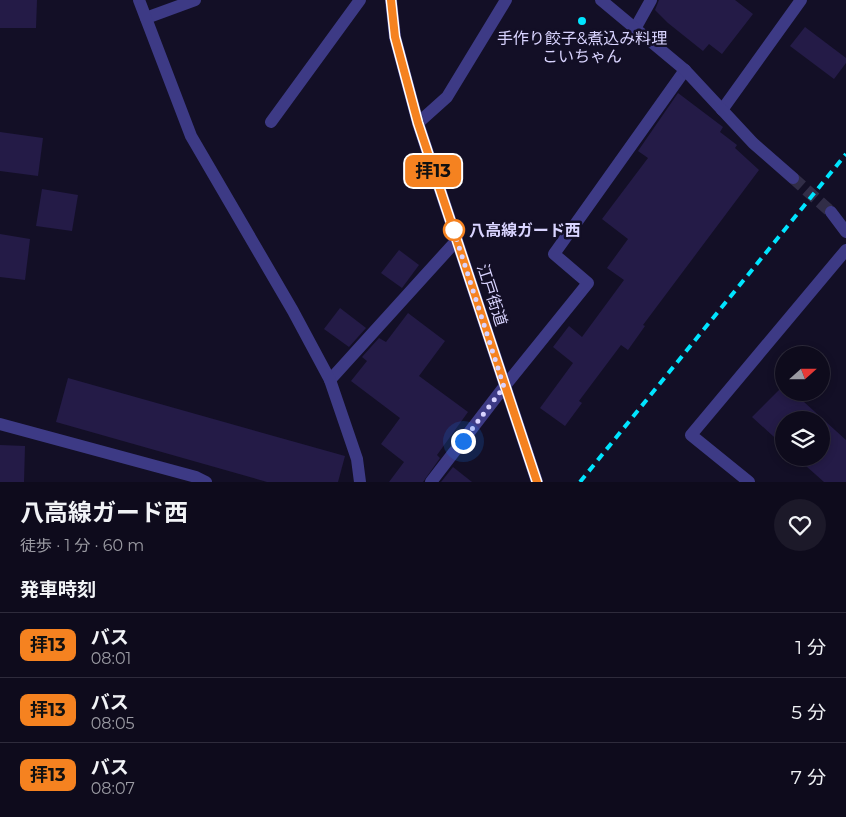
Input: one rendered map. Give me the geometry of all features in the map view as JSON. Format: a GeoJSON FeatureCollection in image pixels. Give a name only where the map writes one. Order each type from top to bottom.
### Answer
{"type":"FeatureCollection","features":[{"type":"Feature","properties":{"kind":"street"},"geometry":{"type":"LineString","coordinates":[[139,0],[191,136],[293,311],[330,380],[357,459],[360,482]]}},
{"type":"Feature","properties":{"kind":"street"},"geometry":{"type":"LineString","coordinates":[[146,18],[195,0]]}},
{"type":"Feature","properties":{"kind":"street"},"geometry":{"type":"LineString","coordinates":[[271,122],[360,0]]}},
{"type":"Feature","properties":{"kind":"street","name":"江戸街道"},"geometry":{"type":"LineString","coordinates":[[390,0],[395,37],[418,123],[537,482]]}},
{"type":"Feature","properties":{"kind":"street"},"geometry":{"type":"LineString","coordinates":[[418,123],[447,97],[506,0]]}},
{"type":"Feature","properties":{"kind":"street"},"geometry":{"type":"LineString","coordinates":[[601,0],[636,27],[685,70],[753,143],[793,178]]}},
{"type":"Feature","properties":{"kind":"street"},"geometry":{"type":"LineString","coordinates":[[636,27],[651,0]]}},
{"type":"Feature","properties":{"kind":"street"},"geometry":{"type":"LineString","coordinates":[[722,110],[802,0]]}},
{"type":"Feature","properties":{"kind":"street"},"geometry":{"type":"LineString","coordinates":[[431,482],[504,387],[588,283],[554,254],[685,70]]}},
{"type":"Feature","properties":{"kind":"street"},"geometry":{"type":"LineString","coordinates":[[831,212],[846,232]]}},
{"type":"Feature","properties":{"kind":"street"},"geometry":{"type":"LineString","coordinates":[[330,380],[457,240]]}},
{"type":"Feature","properties":{"kind":"street"},"geometry":{"type":"LineString","coordinates":[[749,482],[691,435],[846,250]]}},
{"type":"Feature","properties":{"kind":"street"},"geometry":{"type":"LineString","coordinates":[[0,424],[104,450],[196,477],[206,482]]}},
{"type":"Feature","properties":{"kind":"building"},"geometry":{"type":"Polygon","coordinates":[[[0,0],[37,0],[36,28],[0,28],[0,0]]]}},
{"type":"Feature","properties":{"kind":"building"},"geometry":{"type":"Polygon","coordinates":[[[659,0],[735,0],[753,14],[722,54],[709,44],[703,51],[668,23],[655,10],[659,0]]]}},
{"type":"Feature","properties":{"kind":"building"},"geometry":{"type":"Polygon","coordinates":[[[805,27],[846,58],[846,63],[834,79],[790,46],[805,27]]]}},
{"type":"Feature","properties":{"kind":"building"},"geometry":{"type":"Polygon","coordinates":[[[678,93],[723,127],[720,132],[737,145],[735,148],[759,170],[643,325],[645,326],[628,350],[621,345],[579,401],[582,403],[565,426],[540,408],[573,363],[553,347],[569,326],[582,337],[624,280],[607,268],[628,239],[602,219],[648,158],[638,151],[678,93]]]}},
{"type":"Feature","properties":{"kind":"building"},"geometry":{"type":"Polygon","coordinates":[[[0,132],[43,138],[38,176],[0,171],[0,132]]]}},
{"type":"Feature","properties":{"kind":"building"},"geometry":{"type":"Polygon","coordinates":[[[42,189],[78,195],[72,231],[36,226],[42,189]]]}},
{"type":"Feature","properties":{"kind":"building"},"geometry":{"type":"Polygon","coordinates":[[[0,234],[30,239],[25,280],[0,277],[0,234]]]}},
{"type":"Feature","properties":{"kind":"building"},"geometry":{"type":"Polygon","coordinates":[[[399,250],[419,265],[402,288],[381,273],[399,250]]]}},
{"type":"Feature","properties":{"kind":"building"},"geometry":{"type":"Polygon","coordinates":[[[340,308],[366,328],[349,347],[324,329],[340,308]]]}},
{"type":"Feature","properties":{"kind":"building"},"geometry":{"type":"Polygon","coordinates":[[[408,313],[445,341],[419,376],[468,412],[437,455],[440,458],[423,482],[389,482],[404,462],[381,444],[400,418],[351,381],[367,361],[362,357],[379,338],[386,342],[408,313]]]}},
{"type":"Feature","properties":{"kind":"building"},"geometry":{"type":"Polygon","coordinates":[[[68,378],[345,456],[338,482],[267,482],[56,422],[68,378]]]}},
{"type":"Feature","properties":{"kind":"building"},"geometry":{"type":"Polygon","coordinates":[[[775,394],[775,401],[803,401],[814,411],[775,411],[775,438],[752,417],[775,394]]]}},
{"type":"Feature","properties":{"kind":"building"},"geometry":{"type":"Polygon","coordinates":[[[830,426],[846,440],[846,482],[824,482],[806,466],[830,466],[830,426]]]}},
{"type":"Feature","properties":{"kind":"building"},"geometry":{"type":"Polygon","coordinates":[[[0,445],[25,446],[24,482],[0,482],[0,445]]]}},
{"type":"Feature","properties":{"kind":"building"},"geometry":{"type":"Polygon","coordinates":[[[453,467],[472,482],[441,482],[453,467]]]}},
{"type":"Feature","properties":{"kind":"tunnel"},"geometry":{"type":"LineString","coordinates":[[793,178],[831,212]]}},
{"type":"Feature","properties":{"kind":"railway"},"geometry":{"type":"LineString","coordinates":[[580,482],[846,154]]}},
{"type":"Feature","properties":{"kind":"bus line","name":"拝13"},"geometry":{"type":"LineString","coordinates":[[391,0],[395,37],[418,123],[537,482]]}},
{"type":"Feature","properties":{"kind":"place","name":"手作り餃子&煮込み料理 こいちゃん"},"geometry":{"type":"Point","coordinates":[582,21]}},
{"type":"Feature","properties":{"kind":"place","name":"八高線ガード西"},"geometry":{"type":"Point","coordinates":[454,230]}},
{"type":"Feature","properties":{"kind":"route"},"geometry":{"type":"LineString","coordinates":[[454,230],[451,222],[504,387],[463,441]]}}]}
